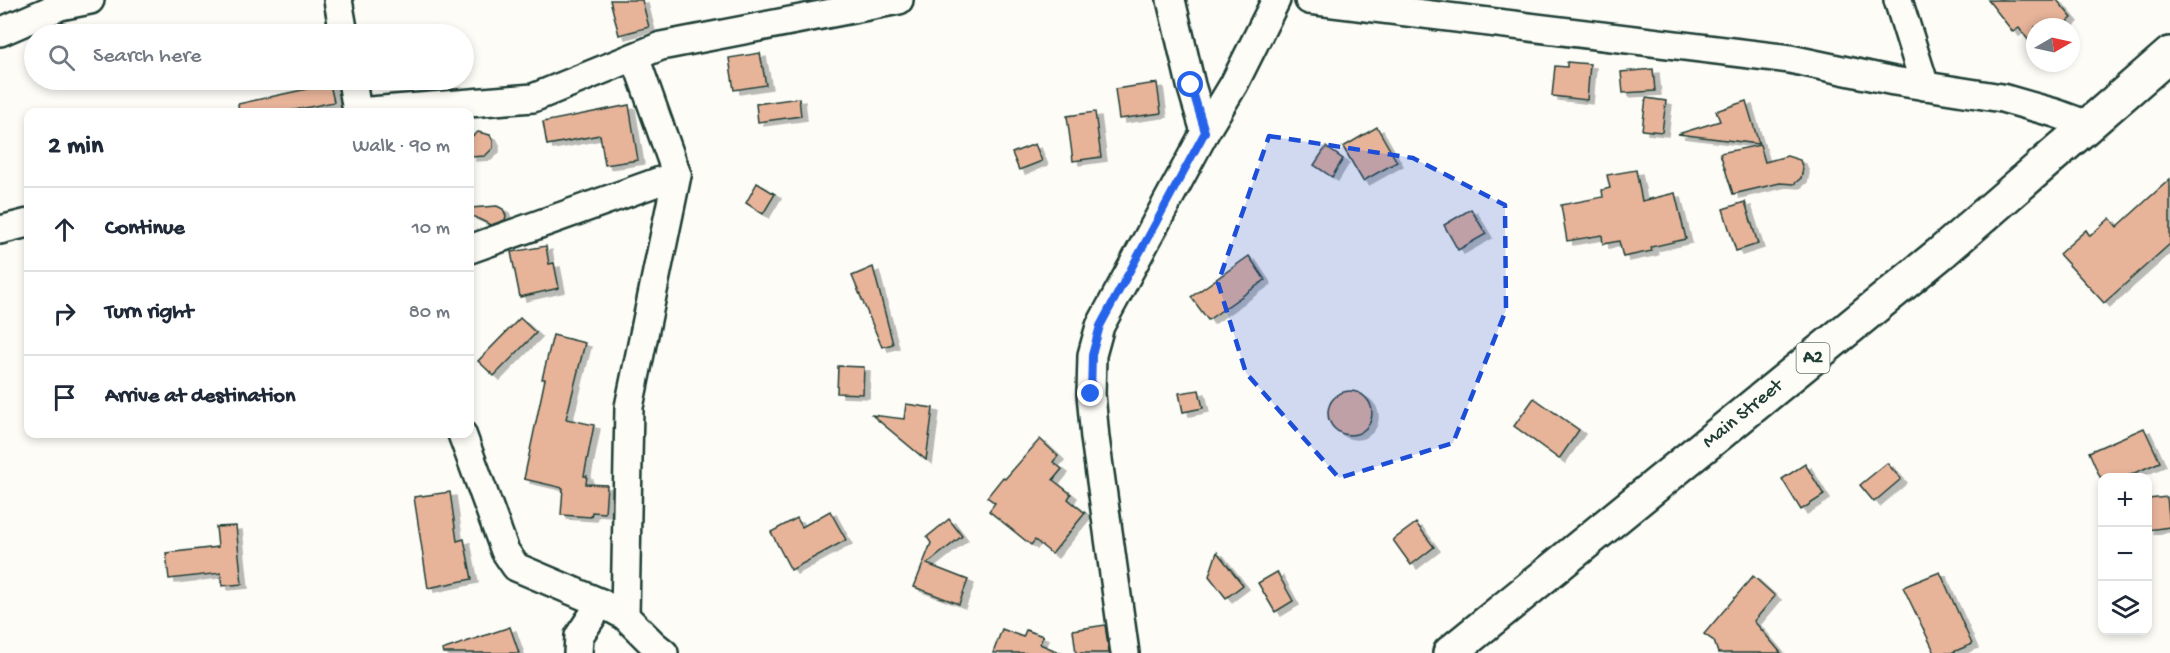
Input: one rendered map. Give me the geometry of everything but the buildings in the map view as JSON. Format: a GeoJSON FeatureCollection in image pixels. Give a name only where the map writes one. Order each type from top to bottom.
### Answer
{"type":"FeatureCollection","features":[{"type":"Feature","properties":{"kind":"highway","name":"Main Street"},"geometry":{"type":"LineString","coordinates":[[1450,653],[1941,253],[2170,54]]}},
{"type":"Feature","properties":{"kind":"street"},"geometry":{"type":"LineString","coordinates":[[0,32],[60,6],[90,0]]}},
{"type":"Feature","properties":{"kind":"street"},"geometry":{"type":"LineString","coordinates":[[338,0],[342,24]]}},
{"type":"Feature","properties":{"kind":"street"},"geometry":{"type":"LineString","coordinates":[[407,108],[533,98],[681,40],[899,0]]}},
{"type":"Feature","properties":{"kind":"street"},"geometry":{"type":"LineString","coordinates":[[1172,0],[1191,85],[1205,132]]}},
{"type":"Feature","properties":{"kind":"street"},"geometry":{"type":"LineString","coordinates":[[1125,653],[1095,438],[1091,394],[1092,355],[1100,326],[1205,132],[1234,84],[1276,0]]}},
{"type":"Feature","properties":{"kind":"street"},"geometry":{"type":"LineString","coordinates":[[1309,0],[1790,59],[1925,86],[2002,98],[2088,125]]}},
{"type":"Feature","properties":{"kind":"street"},"geometry":{"type":"LineString","coordinates":[[1898,0],[1925,86]]}},
{"type":"Feature","properties":{"kind":"street"},"geometry":{"type":"LineString","coordinates":[[578,653],[579,636],[613,610],[629,406],[677,176],[635,57]]}},
{"type":"Feature","properties":{"kind":"street"},"geometry":{"type":"LineString","coordinates":[[354,90],[356,108]]}},
{"type":"Feature","properties":{"kind":"street"},"geometry":{"type":"LineString","coordinates":[[474,248],[677,176]]}},
{"type":"Feature","properties":{"kind":"street"},"geometry":{"type":"LineString","coordinates":[[0,230],[24,224]]}},
{"type":"Feature","properties":{"kind":"street"},"geometry":{"type":"LineString","coordinates":[[463,438],[505,551],[516,567],[613,610],[664,653]]}},
{"type":"Feature","properties":{"kind":"highlighted area"},"geometry":{"type":"Polygon","coordinates":[[[1269,136],[1413,158],[1505,205],[1506,310],[1453,443],[1339,478],[1246,373],[1218,283],[1269,136]]]}},
{"type":"Feature","properties":{"kind":"route"},"geometry":{"type":"LineString","coordinates":[[1091,394],[1092,355],[1100,326],[1205,132],[1191,85]]}}]}
